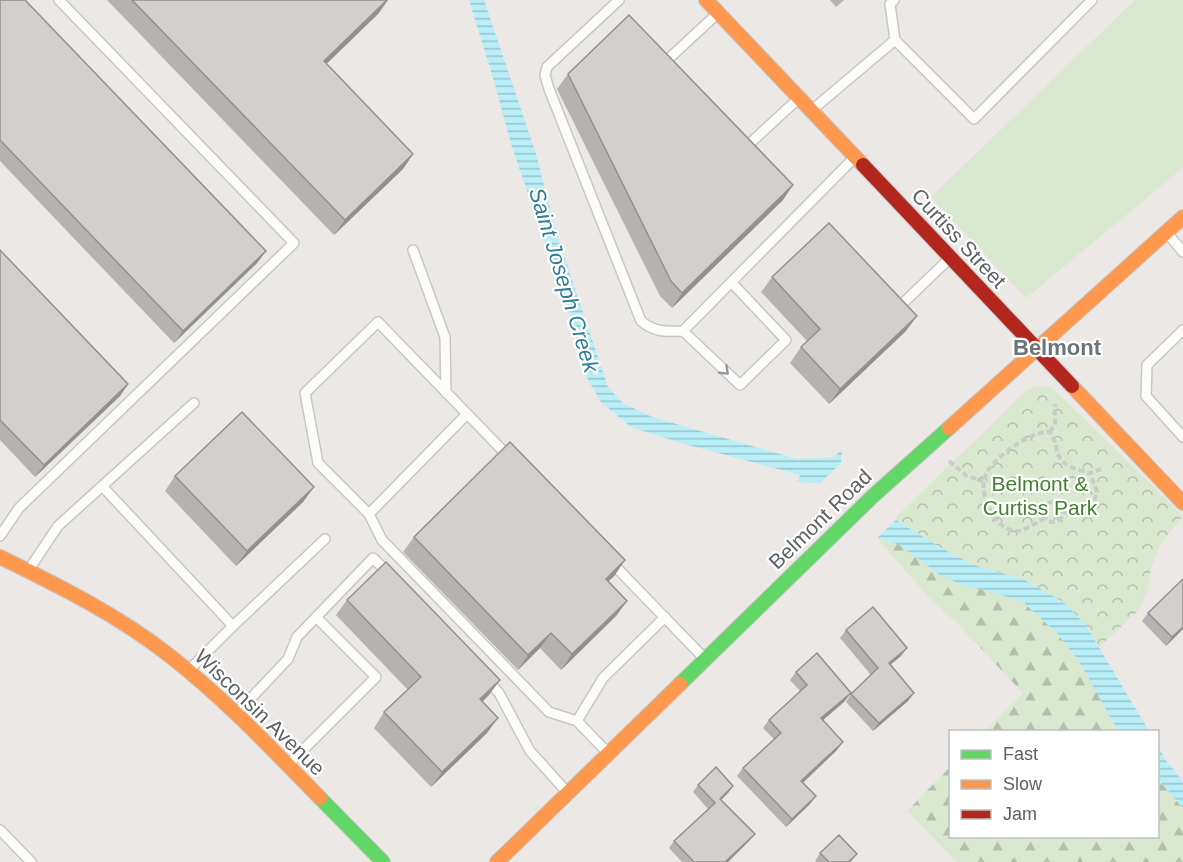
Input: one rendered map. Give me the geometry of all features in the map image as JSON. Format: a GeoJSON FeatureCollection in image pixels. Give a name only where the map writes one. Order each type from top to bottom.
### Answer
{"type":"FeatureCollection","features":[{"type":"Feature","properties":{"kind":"street","name":"Curtiss Street"},"geometry":{"type":"LineString","coordinates":[[706,0],[1183,503]]}},
{"type":"Feature","properties":{"kind":"street","name":"Belmont Road"},"geometry":{"type":"LineString","coordinates":[[497,862],[873,496],[1183,217]]}},
{"type":"Feature","properties":{"kind":"street","name":"Wisconsin Avenue"},"geometry":{"type":"LineString","coordinates":[[0,557],[62,587],[117,619],[169,655],[236,713],[383,862]]}},
{"type":"Feature","properties":{"kind":"lane"},"geometry":{"type":"LineString","coordinates":[[0,536],[19,508],[294,243],[59,0]]}},
{"type":"Feature","properties":{"kind":"lane"},"geometry":{"type":"LineString","coordinates":[[618,0],[547,67],[545,75],[641,321],[649,327],[666,332],[683,331],[854,157]]}},
{"type":"Feature","properties":{"kind":"lane"},"geometry":{"type":"LineString","coordinates":[[894,0],[890,4],[895,40],[974,118],[1092,0]]}},
{"type":"Feature","properties":{"kind":"lane"},"geometry":{"type":"LineString","coordinates":[[664,63],[718,13]]}},
{"type":"Feature","properties":{"kind":"lane"},"geometry":{"type":"LineString","coordinates":[[810,111],[895,40]]}},
{"type":"Feature","properties":{"kind":"lane"},"geometry":{"type":"LineString","coordinates":[[747,146],[799,99]]}},
{"type":"Feature","properties":{"kind":"lane"},"geometry":{"type":"LineString","coordinates":[[1166,232],[1183,252]]}},
{"type":"Feature","properties":{"kind":"lane"},"geometry":{"type":"LineString","coordinates":[[413,250],[445,337],[446,393]]}},
{"type":"Feature","properties":{"kind":"lane"},"geometry":{"type":"LineString","coordinates":[[899,307],[950,258]]}},
{"type":"Feature","properties":{"kind":"lane"},"geometry":{"type":"LineString","coordinates":[[683,331],[740,385],[786,340],[731,282]]}},
{"type":"Feature","properties":{"kind":"lane"},"geometry":{"type":"LineString","coordinates":[[516,465],[378,322],[305,393],[318,463],[369,514],[382,540],[549,712],[576,721],[608,754]]}},
{"type":"Feature","properties":{"kind":"lane"},"geometry":{"type":"LineString","coordinates":[[1183,330],[1147,365],[1146,396],[1183,437]]}},
{"type":"Feature","properties":{"kind":"lane"},"geometry":{"type":"LineString","coordinates":[[28,570],[58,525],[194,403]]}},
{"type":"Feature","properties":{"kind":"lane"},"geometry":{"type":"LineString","coordinates":[[369,514],[467,414]]}},
{"type":"Feature","properties":{"kind":"lane"},"geometry":{"type":"LineString","coordinates":[[102,486],[233,626]]}},
{"type":"Feature","properties":{"kind":"lane"},"geometry":{"type":"LineString","coordinates":[[188,671],[325,539]]}},
{"type":"Feature","properties":{"kind":"lane"},"geometry":{"type":"LineString","coordinates":[[236,713],[288,659],[297,637],[373,558],[397,583]]}},
{"type":"Feature","properties":{"kind":"lane"},"geometry":{"type":"LineString","coordinates":[[607,558],[706,659]]}},
{"type":"Feature","properties":{"kind":"lane"},"geometry":{"type":"LineString","coordinates":[[288,765],[376,677],[316,617]]}},
{"type":"Feature","properties":{"kind":"lane"},"geometry":{"type":"LineString","coordinates":[[576,721],[603,678],[665,617]]}},
{"type":"Feature","properties":{"kind":"lane"},"geometry":{"type":"LineString","coordinates":[[476,668],[499,693],[530,751],[568,793]]}},
{"type":"Feature","properties":{"kind":"lane"},"geometry":{"type":"LineString","coordinates":[[0,830],[31,862]]}},
{"type":"Feature","properties":{"kind":"path"},"geometry":{"type":"LineString","coordinates":[[1050,432],[1055,424],[1055,399]]}},
{"type":"Feature","properties":{"kind":"path"},"geometry":{"type":"LineString","coordinates":[[1050,432],[1061,460],[1068,466],[1090,473],[1101,469]]}},
{"type":"Feature","properties":{"kind":"path"},"geometry":{"type":"LineString","coordinates":[[1045,518],[1021,530],[1009,529],[988,508],[983,481],[992,467],[1014,446],[1035,434],[1050,432]]}},
{"type":"Feature","properties":{"kind":"path"},"geometry":{"type":"LineString","coordinates":[[931,444],[957,469],[975,480],[983,481]]}},
{"type":"Feature","properties":{"kind":"path"},"geometry":{"type":"LineString","coordinates":[[1064,511],[1062,518],[1057,522],[1050,522],[1045,518],[1043,511],[1048,503],[1058,503],[1069,514],[1093,505],[1097,492],[1090,473]]}},
{"type":"Feature","properties":{"kind":"green space"},"geometry":{"type":"Polygon","coordinates":[[[1135,0],[1183,0],[1183,168],[1026,298],[931,197],[1135,0]]]}},
{"type":"Feature","properties":{"kind":"green space","name":"Belmont & Curtiss Park"},"geometry":{"type":"Polygon","coordinates":[[[1035,386],[1052,388],[1183,516],[1161,543],[1151,567],[1148,589],[1139,610],[1099,647],[1085,624],[1063,602],[1023,579],[974,565],[896,520],[897,516],[1027,390],[1035,386]]]}},
{"type":"Feature","properties":{"kind":"green space"},"geometry":{"type":"Polygon","coordinates":[[[877,538],[898,544],[940,575],[963,586],[986,590],[1023,602],[1058,634],[1079,661],[1117,730],[986,730],[1023,693],[956,622],[931,600],[877,538]]]}},
{"type":"Feature","properties":{"kind":"green space"},"geometry":{"type":"Polygon","coordinates":[[[949,768],[949,838],[1159,838],[1159,780],[1183,808],[1183,862],[957,862],[907,811],[949,768]]]}},
{"type":"Feature","properties":{"kind":"water","name":"Saint Joseph Creek"},"geometry":{"type":"Polygon","coordinates":[[[469,0],[484,0],[536,154],[557,235],[608,387],[623,403],[652,417],[797,459],[834,457],[842,449],[841,463],[820,483],[797,482],[800,475],[631,427],[601,402],[583,371],[575,331],[511,144],[469,0]]]}},
{"type":"Feature","properties":{"kind":"water"},"geometry":{"type":"Polygon","coordinates":[[[896,520],[974,565],[1023,579],[1063,602],[1085,624],[1148,730],[1117,730],[1079,661],[1058,634],[1023,602],[986,590],[964,586],[940,575],[898,544],[877,538],[896,520]]]}},
{"type":"Feature","properties":{"kind":"water"},"geometry":{"type":"Polygon","coordinates":[[[1159,748],[1183,782],[1183,808],[1159,780],[1159,748]]]}},
{"type":"Feature","properties":{"kind":"building"},"geometry":{"type":"Polygon","coordinates":[[[0,0],[25,0],[266,251],[183,331],[0,140],[0,0]]]}},
{"type":"Feature","properties":{"kind":"building"},"geometry":{"type":"Polygon","coordinates":[[[132,0],[387,0],[324,61],[413,154],[345,220],[132,0]]]}},
{"type":"Feature","properties":{"kind":"building"},"geometry":{"type":"Polygon","coordinates":[[[629,15],[793,185],[682,293],[671,281],[568,74],[629,15]]]}},
{"type":"Feature","properties":{"kind":"building"},"geometry":{"type":"Polygon","coordinates":[[[829,223],[917,316],[840,389],[801,347],[820,329],[772,277],[829,223]]]}},
{"type":"Feature","properties":{"kind":"building"},"geometry":{"type":"Polygon","coordinates":[[[0,250],[128,384],[44,465],[0,420],[0,250]]]}},
{"type":"Feature","properties":{"kind":"building"},"geometry":{"type":"Polygon","coordinates":[[[242,412],[314,487],[247,551],[175,476],[242,412]]]}},
{"type":"Feature","properties":{"kind":"building"},"geometry":{"type":"Polygon","coordinates":[[[510,442],[625,560],[606,579],[627,601],[572,654],[551,633],[528,655],[414,537],[510,442]]]}},
{"type":"Feature","properties":{"kind":"building"},"geometry":{"type":"Polygon","coordinates":[[[386,562],[500,680],[480,699],[498,718],[442,772],[384,712],[421,677],[347,600],[386,562]]]}},
{"type":"Feature","properties":{"kind":"building"},"geometry":{"type":"Polygon","coordinates":[[[1183,579],[1183,627],[1172,637],[1148,613],[1183,579]]]}},
{"type":"Feature","properties":{"kind":"building"},"geometry":{"type":"Polygon","coordinates":[[[873,607],[907,648],[889,663],[914,693],[879,723],[851,694],[878,668],[846,630],[873,607]]]}},
{"type":"Feature","properties":{"kind":"building"},"geometry":{"type":"Polygon","coordinates":[[[817,653],[851,693],[821,718],[843,742],[801,781],[816,796],[792,819],[743,768],[781,733],[769,720],[807,685],[796,672],[817,653]]]}},
{"type":"Feature","properties":{"kind":"building"},"geometry":{"type":"Polygon","coordinates":[[[716,767],[733,786],[720,799],[755,834],[725,862],[694,862],[674,841],[715,803],[698,785],[716,767]]]}},
{"type":"Feature","properties":{"kind":"building"},"geometry":{"type":"Polygon","coordinates":[[[839,835],[857,854],[848,862],[829,862],[820,853],[839,835]]]}},
{"type":"Feature","properties":{"kind":"traffic: fast"},"geometry":{"type":"LineString","coordinates":[[680,684],[873,496],[949,428]]}},
{"type":"Feature","properties":{"kind":"traffic: fast"},"geometry":{"type":"LineString","coordinates":[[320,798],[383,862]]}},
{"type":"Feature","properties":{"kind":"traffic: slow"},"geometry":{"type":"LineString","coordinates":[[706,0],[863,165]]}},
{"type":"Feature","properties":{"kind":"traffic: slow"},"geometry":{"type":"LineString","coordinates":[[949,428],[1183,217]]}},
{"type":"Feature","properties":{"kind":"traffic: slow"},"geometry":{"type":"LineString","coordinates":[[1072,386],[1183,503]]}},
{"type":"Feature","properties":{"kind":"traffic: slow"},"geometry":{"type":"LineString","coordinates":[[0,557],[109,614],[170,656],[229,707],[320,798]]}},
{"type":"Feature","properties":{"kind":"traffic: slow"},"geometry":{"type":"LineString","coordinates":[[497,862],[680,684]]}},
{"type":"Feature","properties":{"kind":"traffic: jam"},"geometry":{"type":"LineString","coordinates":[[863,165],[1072,386]]}},
{"type":"Feature","properties":{"kind":"district","name":"Belmont"},"geometry":{"type":"Point","coordinates":[1057,347]}}]}
